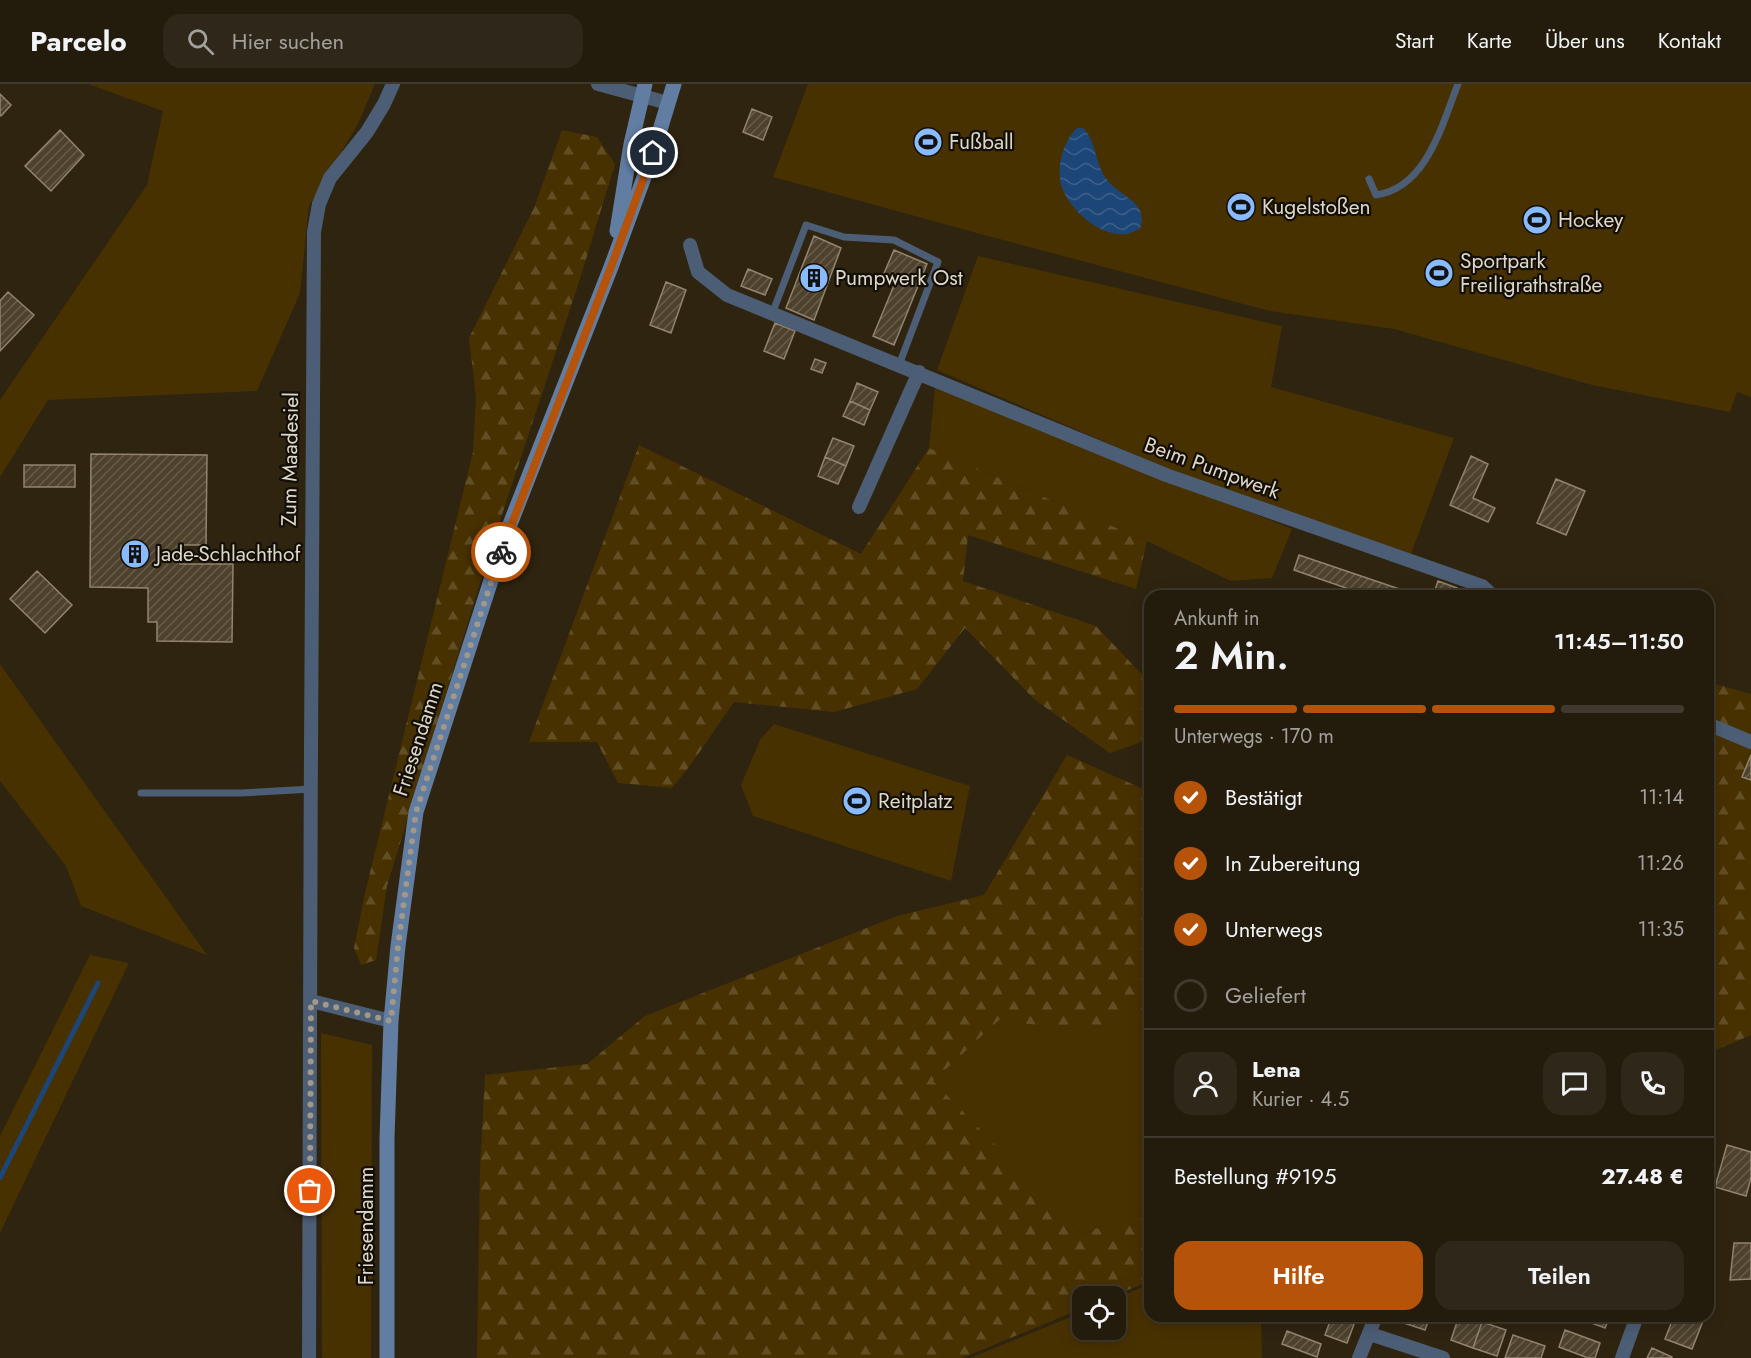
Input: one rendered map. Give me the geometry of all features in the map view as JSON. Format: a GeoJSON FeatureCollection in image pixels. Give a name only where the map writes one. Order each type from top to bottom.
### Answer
{"type":"FeatureCollection","features":[{"type":"Feature","properties":{"kind":"main road","name":"Friesendamm"},"geometry":{"type":"LineString","coordinates":[[387,1358],[387,1138],[391,1021],[398,946],[416,812],[505,537],[611,267],[653,153],[674,84]]}},
{"type":"Feature","properties":{"kind":"main road","name":"Friesendamm"},"geometry":{"type":"LineString","coordinates":[[611,267],[631,144],[644,90]]}},
{"type":"Feature","properties":{"kind":"street","name":"Zum Maadesiel"},"geometry":{"type":"LineString","coordinates":[[309,1358],[312,789],[310,632],[314,232],[319,204],[330,178],[368,132],[393,84]]}},
{"type":"Feature","properties":{"kind":"street"},"geometry":{"type":"LineString","coordinates":[[598,84],[644,90],[668,104]]}},
{"type":"Feature","properties":{"kind":"street","name":"Beim Pumpwerk"},"geometry":{"type":"LineString","coordinates":[[690,245],[698,272],[727,295],[1166,474],[1482,586],[1486,590]]}},
{"type":"Feature","properties":{"kind":"street"},"geometry":{"type":"LineString","coordinates":[[859,507],[919,372]]}},
{"type":"Feature","properties":{"kind":"street"},"geometry":{"type":"LineString","coordinates":[[1714,727],[1751,742]]}},
{"type":"Feature","properties":{"kind":"street"},"geometry":{"type":"LineString","coordinates":[[311,1001],[391,1021]]}},
{"type":"Feature","properties":{"kind":"street"},"geometry":{"type":"LineString","coordinates":[[1359,1358],[1374,1322]]}},
{"type":"Feature","properties":{"kind":"street"},"geometry":{"type":"LineString","coordinates":[[1622,1358],[1635,1322]]}},
{"type":"Feature","properties":{"kind":"street"},"geometry":{"type":"LineString","coordinates":[[1370,1334],[1443,1358]]}},
{"type":"Feature","properties":{"kind":"lane"},"geometry":{"type":"LineString","coordinates":[[1370,179],[1376,195],[1387,194],[1414,175],[1433,145],[1458,84]]}},
{"type":"Feature","properties":{"kind":"lane"},"geometry":{"type":"LineString","coordinates":[[772,314],[806,225],[844,237],[894,240],[938,262],[899,365]]}},
{"type":"Feature","properties":{"kind":"lane"},"geometry":{"type":"LineString","coordinates":[[141,793],[241,793],[312,789]]}},
{"type":"Feature","properties":{"kind":"green space"},"geometry":{"type":"Polygon","coordinates":[[[88,84],[375,84],[358,124],[309,206],[300,293],[257,391],[48,400],[0,477],[0,400],[147,185],[163,111],[88,84]]]}},
{"type":"Feature","properties":{"kind":"green space","name":"Sportpark Freiligrathstraße"},"geometry":{"type":"Polygon","coordinates":[[[808,84],[1751,84],[1751,397],[1737,392],[1730,412],[1592,385],[1394,329],[1270,311],[773,177],[808,84]]]}},
{"type":"Feature","properties":{"kind":"green space"},"geometry":{"type":"Polygon","coordinates":[[[562,130],[597,137],[615,164],[579,282],[487,560],[387,886],[376,960],[361,965],[354,948],[365,893],[473,452],[476,397],[469,338],[534,208],[562,130]]]}},
{"type":"Feature","properties":{"kind":"green space"},"geometry":{"type":"Polygon","coordinates":[[[978,256],[1282,326],[1271,387],[1454,438],[1411,554],[1168,469],[937,370],[978,256]]]}},
{"type":"Feature","properties":{"kind":"green space"},"geometry":{"type":"Polygon","coordinates":[[[935,388],[1292,529],[1272,578],[1231,581],[1147,541],[929,448],[935,388]]]}},
{"type":"Feature","properties":{"kind":"green space"},"geometry":{"type":"Polygon","coordinates":[[[639,445],[861,554],[929,448],[1147,541],[1136,589],[968,535],[963,581],[1096,626],[1144,677],[1144,741],[1110,753],[1035,700],[965,628],[917,689],[834,712],[734,702],[672,788],[618,783],[597,742],[529,742],[639,445]]]}},
{"type":"Feature","properties":{"kind":"green space"},"geometry":{"type":"Polygon","coordinates":[[[0,664],[207,955],[81,906],[66,866],[0,781],[0,664]]]}},
{"type":"Feature","properties":{"kind":"green space"},"geometry":{"type":"Polygon","coordinates":[[[1714,684],[1751,694],[1751,1035],[1714,1051],[1714,684]]]}},
{"type":"Feature","properties":{"kind":"green space","name":"Reitplatz"},"geometry":{"type":"Polygon","coordinates":[[[774,724],[970,786],[951,881],[753,816],[741,785],[760,740],[774,724]]]}},
{"type":"Feature","properties":{"kind":"green space"},"geometry":{"type":"Polygon","coordinates":[[[1067,755],[1144,789],[1144,1010],[1085,1032],[999,1020],[933,1081],[1082,1234],[1144,1210],[1144,1283],[1126,1291],[1126,1286],[1072,1286],[1072,1313],[962,1358],[477,1358],[480,1170],[485,1075],[587,1064],[645,1016],[897,916],[984,895],[1067,755]]]}},
{"type":"Feature","properties":{"kind":"green space"},"geometry":{"type":"Polygon","coordinates":[[[90,955],[129,963],[0,1233],[0,1136],[90,955]]]}},
{"type":"Feature","properties":{"kind":"green space"},"geometry":{"type":"Polygon","coordinates":[[[1144,1010],[1144,1210],[1082,1234],[932,1081],[999,1020],[1085,1032],[1144,1010]]]}},
{"type":"Feature","properties":{"kind":"green space"},"geometry":{"type":"Polygon","coordinates":[[[321,1033],[372,1045],[371,1358],[322,1358],[321,1033]]]}},
{"type":"Feature","properties":{"kind":"green space"},"geometry":{"type":"Polygon","coordinates":[[[1144,1286],[1144,1322],[1261,1322],[1262,1358],[970,1358],[1072,1316],[1072,1340],[1126,1340],[1126,1294],[1144,1286]]]}},
{"type":"Feature","properties":{"kind":"water"},"geometry":{"type":"Polygon","coordinates":[[[1077,128],[1083,128],[1088,134],[1104,176],[1138,207],[1142,220],[1140,229],[1127,234],[1107,232],[1089,222],[1068,199],[1061,182],[1061,157],[1067,141],[1077,128]]]}},
{"type":"Feature","properties":{"kind":"building"},"geometry":{"type":"Polygon","coordinates":[[[0,94],[11,105],[1,116],[0,115],[0,94]]]}},
{"type":"Feature","properties":{"kind":"building"},"geometry":{"type":"Polygon","coordinates":[[[752,109],[772,117],[763,140],[743,132],[752,109]]]}},
{"type":"Feature","properties":{"kind":"building"},"geometry":{"type":"Polygon","coordinates":[[[60,130],[84,155],[51,191],[25,166],[60,130]]]}},
{"type":"Feature","properties":{"kind":"building","name":"Pumpwerk Ost"},"geometry":{"type":"Polygon","coordinates":[[[814,236],[841,248],[814,320],[786,308],[814,236]]]}},
{"type":"Feature","properties":{"kind":"building"},"geometry":{"type":"Polygon","coordinates":[[[894,250],[927,264],[894,345],[873,336],[895,283],[882,278],[894,250]]]}},
{"type":"Feature","properties":{"kind":"building"},"geometry":{"type":"Polygon","coordinates":[[[748,269],[772,279],[765,295],[741,286],[748,269]]]}},
{"type":"Feature","properties":{"kind":"building"},"geometry":{"type":"Polygon","coordinates":[[[666,282],[686,290],[671,333],[650,325],[666,282]]]}},
{"type":"Feature","properties":{"kind":"building"},"geometry":{"type":"Polygon","coordinates":[[[8,292],[34,315],[0,351],[0,301],[8,292]]]}},
{"type":"Feature","properties":{"kind":"building"},"geometry":{"type":"Polygon","coordinates":[[[775,323],[795,331],[784,359],[764,351],[775,323]]]}},
{"type":"Feature","properties":{"kind":"building"},"geometry":{"type":"Polygon","coordinates":[[[815,359],[826,363],[822,373],[811,369],[815,359]]]}},
{"type":"Feature","properties":{"kind":"building"},"geometry":{"type":"Polygon","coordinates":[[[857,383],[878,392],[870,410],[850,401],[857,383]]]}},
{"type":"Feature","properties":{"kind":"building"},"geometry":{"type":"Polygon","coordinates":[[[850,401],[870,410],[864,425],[843,416],[850,401]]]}},
{"type":"Feature","properties":{"kind":"building"},"geometry":{"type":"Polygon","coordinates":[[[833,438],[854,446],[846,466],[825,457],[833,438]]]}},
{"type":"Feature","properties":{"kind":"building","name":"Jade-Schlachthof"},"geometry":{"type":"Polygon","coordinates":[[[91,454],[207,455],[206,545],[180,545],[180,564],[233,564],[232,642],[157,641],[157,622],[148,622],[148,588],[90,587],[91,454]]]}},
{"type":"Feature","properties":{"kind":"building"},"geometry":{"type":"Polygon","coordinates":[[[1471,456],[1488,464],[1473,498],[1495,508],[1488,522],[1450,505],[1471,456]]]}},
{"type":"Feature","properties":{"kind":"building"},"geometry":{"type":"Polygon","coordinates":[[[825,457],[846,466],[838,484],[818,476],[825,457]]]}},
{"type":"Feature","properties":{"kind":"building"},"geometry":{"type":"Polygon","coordinates":[[[24,465],[75,465],[75,487],[24,487],[24,465]]]}},
{"type":"Feature","properties":{"kind":"building"},"geometry":{"type":"Polygon","coordinates":[[[1556,479],[1585,491],[1566,535],[1537,523],[1556,479]]]}},
{"type":"Feature","properties":{"kind":"building"},"geometry":{"type":"Polygon","coordinates":[[[1299,555],[1402,590],[1352,590],[1294,570],[1299,555]]]}},
{"type":"Feature","properties":{"kind":"building"},"geometry":{"type":"Polygon","coordinates":[[[37,571],[72,605],[45,633],[10,599],[37,571]]]}},
{"type":"Feature","properties":{"kind":"building"},"geometry":{"type":"Polygon","coordinates":[[[1438,581],[1457,588],[1456,590],[1435,590],[1438,581]]]}},
{"type":"Feature","properties":{"kind":"building"},"geometry":{"type":"Polygon","coordinates":[[[1751,755],[1751,780],[1742,777],[1751,755]]]}},
{"type":"Feature","properties":{"kind":"building"},"geometry":{"type":"Polygon","coordinates":[[[1727,1145],[1751,1152],[1751,1178],[1746,1196],[1715,1187],[1727,1145]]]}},
{"type":"Feature","properties":{"kind":"building"},"geometry":{"type":"Polygon","coordinates":[[[1734,1243],[1751,1243],[1751,1279],[1730,1280],[1734,1243]]]}},
{"type":"Feature","properties":{"kind":"building"},"geometry":{"type":"Polygon","coordinates":[[[1330,1322],[1355,1322],[1347,1343],[1325,1335],[1330,1322]]]}},
{"type":"Feature","properties":{"kind":"building"},"geometry":{"type":"Polygon","coordinates":[[[1401,1322],[1428,1322],[1425,1330],[1401,1322]]]}},
{"type":"Feature","properties":{"kind":"building"},"geometry":{"type":"Polygon","coordinates":[[[1457,1322],[1482,1322],[1473,1348],[1451,1340],[1457,1322]]]}},
{"type":"Feature","properties":{"kind":"building"},"geometry":{"type":"Polygon","coordinates":[[[1482,1322],[1506,1330],[1497,1356],[1473,1348],[1482,1322]]]}},
{"type":"Feature","properties":{"kind":"building"},"geometry":{"type":"Polygon","coordinates":[[[1589,1322],[1608,1322],[1605,1328],[1589,1322]]]}},
{"type":"Feature","properties":{"kind":"building"},"geometry":{"type":"Polygon","coordinates":[[[1672,1322],[1703,1322],[1692,1349],[1665,1339],[1672,1322]]]}},
{"type":"Feature","properties":{"kind":"building"},"geometry":{"type":"Polygon","coordinates":[[[1565,1330],[1600,1343],[1595,1358],[1588,1358],[1559,1347],[1565,1330]]]}},
{"type":"Feature","properties":{"kind":"building"},"geometry":{"type":"Polygon","coordinates":[[[1287,1331],[1321,1344],[1317,1357],[1282,1344],[1287,1331]]]}},
{"type":"Feature","properties":{"kind":"building"},"geometry":{"type":"Polygon","coordinates":[[[1513,1335],[1545,1346],[1541,1358],[1505,1358],[1513,1335]]]}},
{"type":"Feature","properties":{"kind":"building"},"geometry":{"type":"Polygon","coordinates":[[[1652,1348],[1672,1357],[1672,1358],[1647,1358],[1652,1348]]]}},
{"type":"Feature","properties":{"kind":"waterway"},"geometry":{"type":"LineString","coordinates":[[0,1178],[98,983]]}},
{"type":"Feature","properties":{"kind":"way so far"},"geometry":{"type":"LineString","coordinates":[[310,1191],[311,1001],[391,1021],[398,946],[416,812],[501,552]]}},
{"type":"Feature","properties":{"kind":"place","name":"Fußball"},"geometry":{"type":"Point","coordinates":[928,142]}},
{"type":"Feature","properties":{"kind":"place","name":"Kugelstoßen"},"geometry":{"type":"Point","coordinates":[1241,207]}},
{"type":"Feature","properties":{"kind":"place","name":"Hockey"},"geometry":{"type":"Point","coordinates":[1537,220]}},
{"type":"Feature","properties":{"kind":"place","name":"Sportpark Freiligrathstraße"},"geometry":{"type":"Point","coordinates":[1439,273]}},
{"type":"Feature","properties":{"kind":"place","name":"Pumpwerk Ost"},"geometry":{"type":"Point","coordinates":[814,278]}},
{"type":"Feature","properties":{"kind":"place","name":"Jade-Schlachthof"},"geometry":{"type":"Point","coordinates":[135,554]}},
{"type":"Feature","properties":{"kind":"place","name":"Reitplatz"},"geometry":{"type":"Point","coordinates":[857,801]}},
{"type":"Feature","properties":{"kind":"route"},"geometry":{"type":"LineString","coordinates":[[501,552],[653,153]]}}]}
